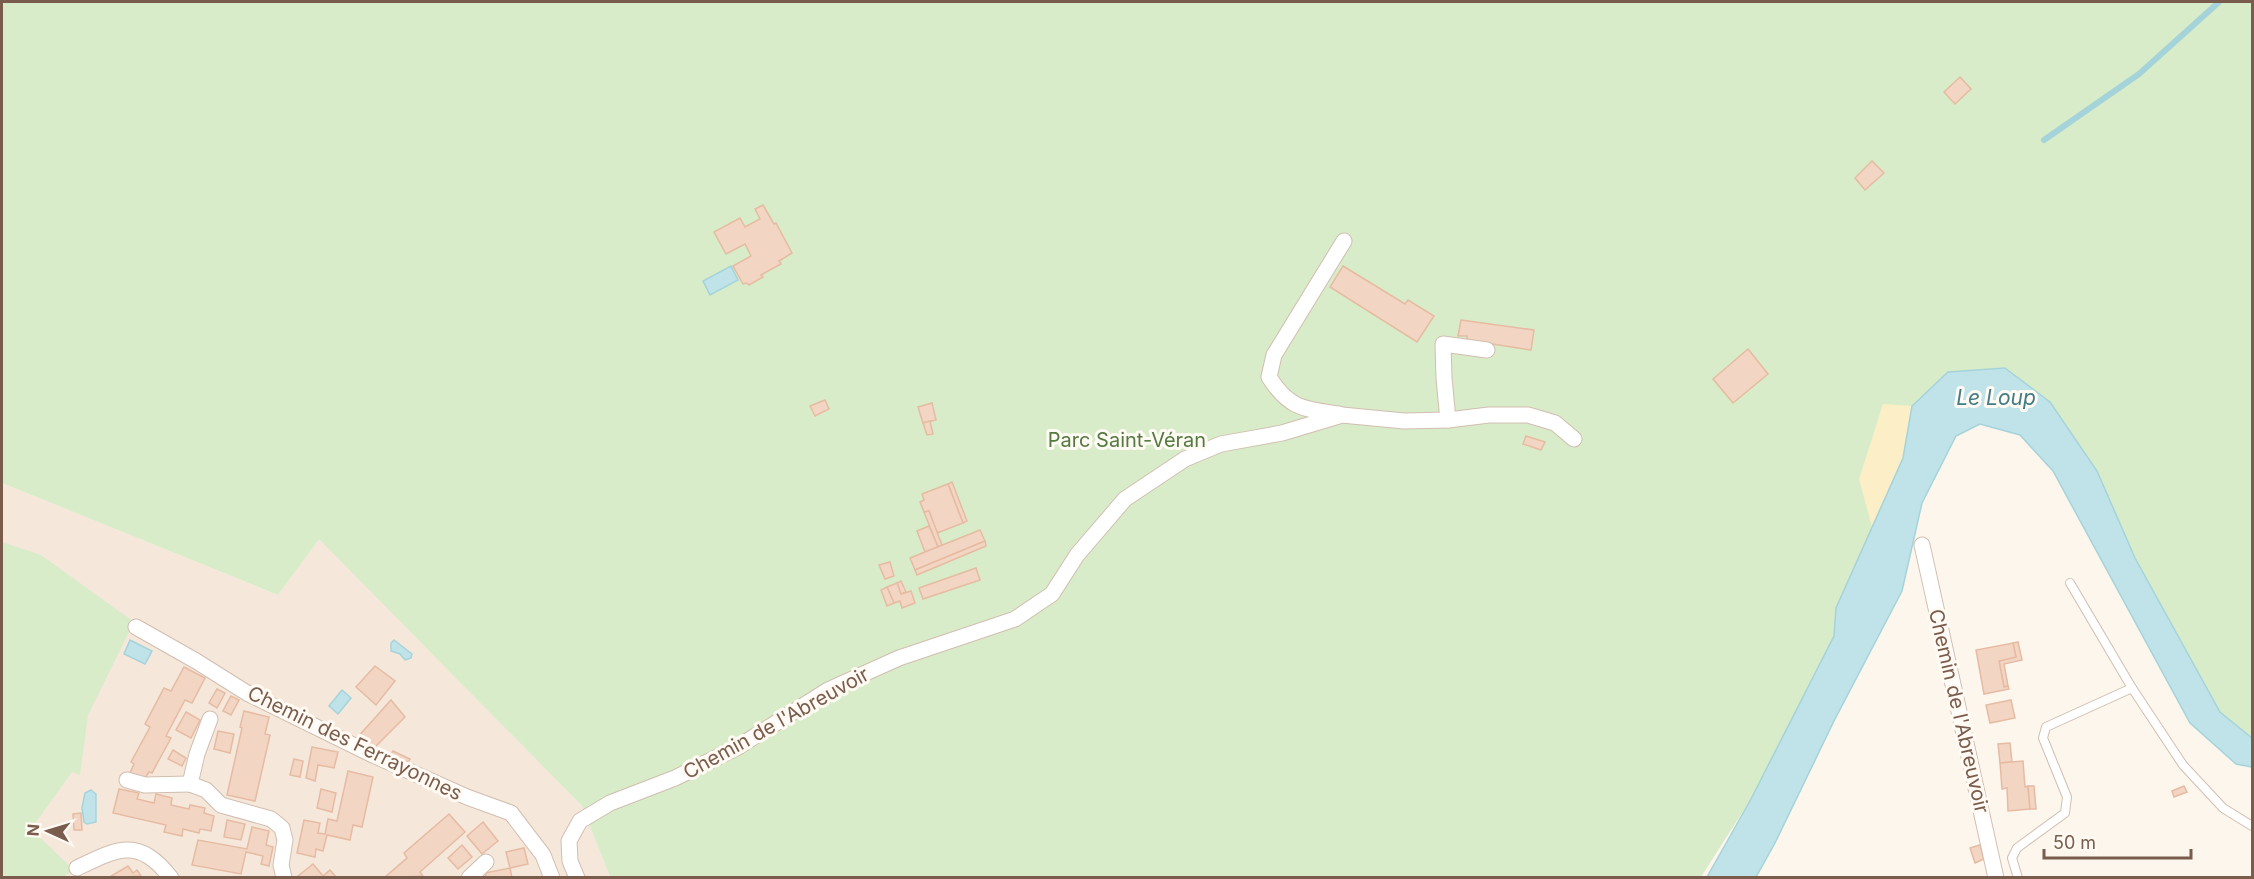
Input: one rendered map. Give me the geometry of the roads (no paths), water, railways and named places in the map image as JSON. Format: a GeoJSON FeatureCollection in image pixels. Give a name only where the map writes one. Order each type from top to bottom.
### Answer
{"type":"FeatureCollection","features":[{"type":"Feature","properties":{"kind":"street"},"geometry":{"type":"LineString","coordinates":[[1344,241],[1274,355],[1269,377],[1281,395],[1306,410],[1404,421],[1448,420],[1489,415],[1528,415],[1555,423],[1574,440]]}},
{"type":"Feature","properties":{"kind":"street"},"geometry":{"type":"LineString","coordinates":[[1448,420],[1443,344],[1487,350]]}},
{"type":"Feature","properties":{"kind":"street","name":"Chemin de l'Abreuvoir"},"geometry":{"type":"LineString","coordinates":[[577,878],[570,861],[569,841],[580,821],[610,802],[675,778],[738,747],[828,690],[899,658],[1015,619],[1052,594],[1077,555],[1125,499],[1185,459],[1221,444],[1282,433],[1342,415]]}},
{"type":"Feature","properties":{"kind":"street","name":"Chemin de l'Abreuvoir"},"geometry":{"type":"LineString","coordinates":[[1922,544],[1996,878]]}},
{"type":"Feature","properties":{"kind":"street","name":"Chemin des Ferrayonnes"},"geometry":{"type":"LineString","coordinates":[[136,627],[258,698],[373,755],[467,797],[511,813],[543,855],[552,878]]}},
{"type":"Feature","properties":{"kind":"street"},"geometry":{"type":"LineString","coordinates":[[190,784],[197,754],[210,718]]}},
{"type":"Feature","properties":{"kind":"street"},"geometry":{"type":"LineString","coordinates":[[127,780],[145,785],[190,784],[206,790],[221,805],[271,819],[282,828],[285,840],[280,865],[284,878]]}},
{"type":"Feature","properties":{"kind":"street"},"geometry":{"type":"LineString","coordinates":[[77,868],[107,853],[128,849],[147,854],[163,867],[171,878]]}},
{"type":"Feature","properties":{"kind":"street"},"geometry":{"type":"LineString","coordinates":[[469,878],[486,862]]}},
{"type":"Feature","properties":{"kind":"lane"},"geometry":{"type":"LineString","coordinates":[[2070,583],[2132,688],[2183,765],[2223,808],[2253,826]]}},
{"type":"Feature","properties":{"kind":"lane"},"geometry":{"type":"LineString","coordinates":[[2018,878],[2012,858],[2017,849],[2065,813],[2067,797],[2043,738],[2046,727],[2132,688]]}},
{"type":"Feature","properties":{"kind":"water"},"geometry":{"type":"Polygon","coordinates":[[[731,266],[738,280],[710,295],[703,281],[731,266]]]}},
{"type":"Feature","properties":{"kind":"water","name":"Le Loup"},"geometry":{"type":"Polygon","coordinates":[[[2005,368],[2050,402],[2097,471],[2135,558],[2220,712],[2252,738],[2252,767],[2236,764],[2190,723],[2053,471],[2020,435],[1980,424],[1956,436],[1922,503],[1902,591],[1756,877],[1707,877],[1751,799],[1834,636],[1836,608],[1903,458],[1912,406],[1948,372],[2005,368]]]}},
{"type":"Feature","properties":{"kind":"water"},"geometry":{"type":"Polygon","coordinates":[[[130,640],[152,651],[145,664],[124,654],[130,640]]]}},
{"type":"Feature","properties":{"kind":"water"},"geometry":{"type":"Polygon","coordinates":[[[394,640],[412,654],[411,658],[405,660],[400,654],[391,651],[391,643],[394,640]]]}},
{"type":"Feature","properties":{"kind":"water"},"geometry":{"type":"Polygon","coordinates":[[[342,690],[351,698],[338,714],[329,706],[342,690]]]}},
{"type":"Feature","properties":{"kind":"water"},"geometry":{"type":"Polygon","coordinates":[[[91,790],[96,794],[96,822],[87,824],[84,822],[82,808],[85,793],[91,790]]]}},
{"type":"Feature","properties":{"kind":"waterway"},"geometry":{"type":"LineString","coordinates":[[2044,140],[2139,74],[2219,2]]}},
{"type":"Feature","properties":{"kind":"park label","name":"Parc Saint-Véran"},"geometry":{"type":"Point","coordinates":[1127,440]}}]}
